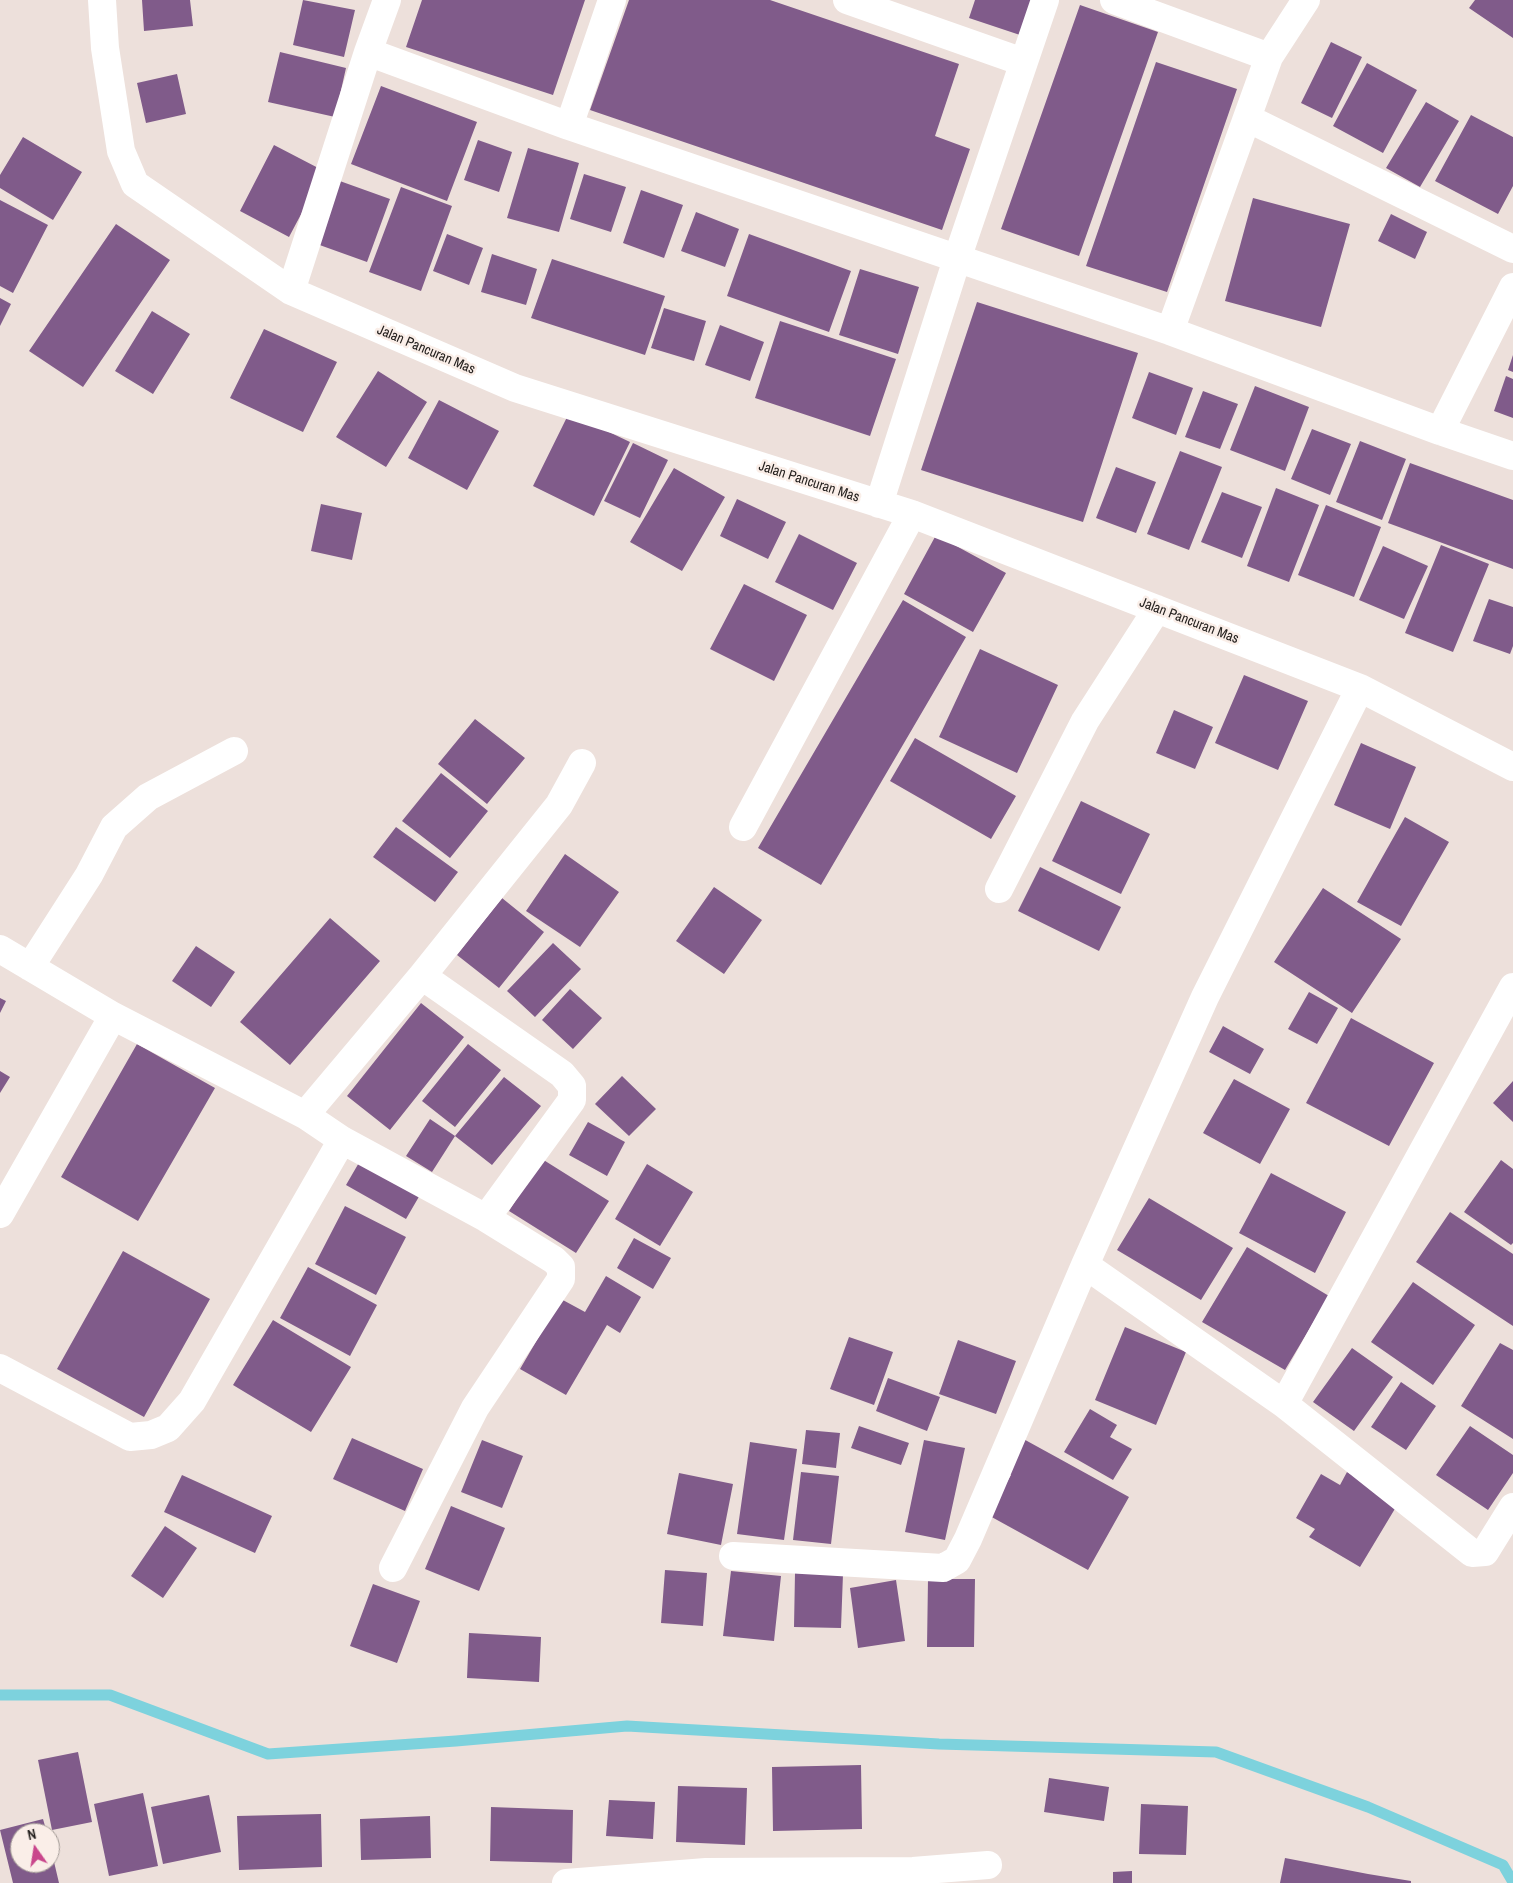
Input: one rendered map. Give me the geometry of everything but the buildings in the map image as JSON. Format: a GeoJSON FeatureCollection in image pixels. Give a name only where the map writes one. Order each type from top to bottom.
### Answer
{"type":"FeatureCollection","features":[{"type":"Feature","properties":{"kind":"street","name":"Jalan Pancuran Mas"},"geometry":{"type":"LineString","coordinates":[[102,0],[105,48],[121,151],[126,167],[135,184],[291,291],[515,388],[912,514],[1157,609],[1360,688],[1513,766]]}},
{"type":"Feature","properties":{"kind":"street"},"geometry":{"type":"LineString","coordinates":[[291,291],[368,52],[387,0]]}},
{"type":"Feature","properties":{"kind":"street"},"geometry":{"type":"LineString","coordinates":[[569,126],[612,0]]}},
{"type":"Feature","properties":{"kind":"street"},"geometry":{"type":"LineString","coordinates":[[846,0],[1023,62]]}},
{"type":"Feature","properties":{"kind":"street"},"geometry":{"type":"LineString","coordinates":[[879,504],[957,259],[1045,0]]}},
{"type":"Feature","properties":{"kind":"street"},"geometry":{"type":"LineString","coordinates":[[1114,0],[1270,57]]}},
{"type":"Feature","properties":{"kind":"street"},"geometry":{"type":"LineString","coordinates":[[1170,332],[1270,57],[1306,0]]}},
{"type":"Feature","properties":{"kind":"street"},"geometry":{"type":"LineString","coordinates":[[368,52],[569,126],[1170,332],[1513,456]]}},
{"type":"Feature","properties":{"kind":"street"},"geometry":{"type":"LineString","coordinates":[[1247,118],[1513,249]]}},
{"type":"Feature","properties":{"kind":"street"},"geometry":{"type":"LineString","coordinates":[[1440,431],[1513,287]]}},
{"type":"Feature","properties":{"kind":"street"},"geometry":{"type":"LineString","coordinates":[[742,826],[912,514]]}},
{"type":"Feature","properties":{"kind":"street"},"geometry":{"type":"LineString","coordinates":[[999,889],[1085,720],[1157,609]]}},
{"type":"Feature","properties":{"kind":"street"},"geometry":{"type":"LineString","coordinates":[[733,1556],[942,1568],[957,1560],[968,1539],[1085,1266],[1206,997],[1360,688]]}},
{"type":"Feature","properties":{"kind":"street"},"geometry":{"type":"LineString","coordinates":[[30,967],[88,875],[114,827],[148,797],[234,751]]}},
{"type":"Feature","properties":{"kind":"street"},"geometry":{"type":"LineString","coordinates":[[305,1115],[422,976],[558,805],[582,763]]}},
{"type":"Feature","properties":{"kind":"street"},"geometry":{"type":"LineString","coordinates":[[0,949],[113,1016],[305,1115],[342,1140],[486,1218],[554,1260],[561,1267],[561,1278],[476,1408],[393,1568]]}},
{"type":"Feature","properties":{"kind":"street"},"geometry":{"type":"LineString","coordinates":[[422,976],[562,1074],[572,1086],[572,1100],[486,1218]]}},
{"type":"Feature","properties":{"kind":"street"},"geometry":{"type":"LineString","coordinates":[[1284,1404],[1513,987]]}},
{"type":"Feature","properties":{"kind":"street"},"geometry":{"type":"LineString","coordinates":[[0,1214],[113,1016]]}},
{"type":"Feature","properties":{"kind":"street"},"geometry":{"type":"LineString","coordinates":[[0,1368],[130,1437],[151,1435],[168,1428],[192,1401],[342,1140]]}},
{"type":"Feature","properties":{"kind":"street"},"geometry":{"type":"LineString","coordinates":[[1085,1266],[1284,1404],[1472,1553],[1485,1552],[1513,1507]]}},
{"type":"Feature","properties":{"kind":"street"},"geometry":{"type":"LineString","coordinates":[[566,1883],[706,1872],[913,1871],[988,1865]]}},
{"type":"Feature","properties":{"kind":"waterway"},"geometry":{"type":"LineString","coordinates":[[0,1695],[110,1695],[268,1754],[456,1741],[627,1726],[939,1744],[1216,1752],[1368,1807],[1503,1865],[1513,1882]]}}]}
